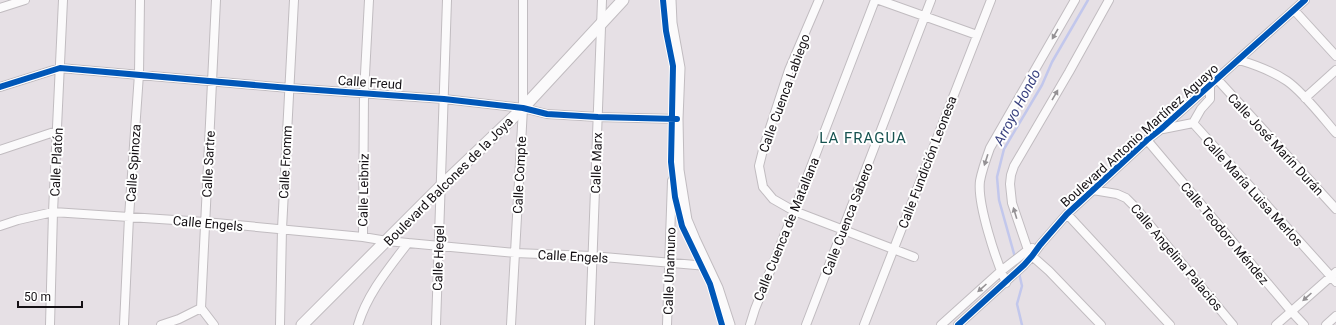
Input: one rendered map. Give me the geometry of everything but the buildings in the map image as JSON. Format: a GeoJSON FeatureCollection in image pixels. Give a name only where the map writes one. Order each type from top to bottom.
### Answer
{"type":"FeatureCollection","features":[{"type":"Feature","properties":{"kind":"street"},"geometry":{"type":"LineString","coordinates":[[0,8],[25,0]]}},
{"type":"Feature","properties":{"kind":"street","name":"Calle Platón"},"geometry":{"type":"LineString","coordinates":[[50,325],[62,0]]}},
{"type":"Feature","properties":{"kind":"street","name":"Calle Spinoza"},"geometry":{"type":"LineString","coordinates":[[124,325],[129,216],[139,74],[140,0]]}},
{"type":"Feature","properties":{"kind":"street","name":"Calle Sartre"},"geometry":{"type":"LineString","coordinates":[[201,308],[216,0]]}},
{"type":"Feature","properties":{"kind":"street","name":"Calle Fromm"},"geometry":{"type":"LineString","coordinates":[[280,325],[282,229],[294,0]]}},
{"type":"Feature","properties":{"kind":"street","name":"Calle Leibniz"},"geometry":{"type":"LineString","coordinates":[[369,0],[364,93],[363,237],[387,241],[439,245]]}},
{"type":"Feature","properties":{"kind":"street","name":"Calle Hegel"},"geometry":{"type":"LineString","coordinates":[[436,325],[447,0]]}},
{"type":"Feature","properties":{"kind":"street","name":"Calle Compte"},"geometry":{"type":"LineString","coordinates":[[511,325],[523,108],[523,0]]}},
{"type":"Feature","properties":{"kind":"street","name":"Calle Marx"},"geometry":{"type":"LineString","coordinates":[[590,325],[602,0]]}},
{"type":"Feature","properties":{"kind":"street","name":"Boulevard Balcones de la Joya"},"geometry":{"type":"LineString","coordinates":[[302,325],[440,187],[523,108],[623,0]]}},
{"type":"Feature","properties":{"kind":"street"},"geometry":{"type":"LineString","coordinates":[[670,0],[671,23],[679,68],[677,119],[678,170],[686,220],[718,288],[729,325]]}},
{"type":"Feature","properties":{"kind":"street","name":"Calle Cuenca Labiego"},"geometry":{"type":"LineString","coordinates":[[819,0],[789,70],[770,125],[759,166],[763,187],[767,194],[773,199],[794,211],[914,257]]}},
{"type":"Feature","properties":{"kind":"street","name":"Calle Cuenca de Matallana"},"geometry":{"type":"LineString","coordinates":[[750,325],[876,0]]}},
{"type":"Feature","properties":{"kind":"street"},"geometry":{"type":"LineString","coordinates":[[879,0],[977,35]]}},
{"type":"Feature","properties":{"kind":"street","name":"Calle Cuenca Sabero"},"geometry":{"type":"LineString","coordinates":[[806,325],[931,0]]}},
{"type":"Feature","properties":{"kind":"street","name":"Calle Fundición Leonesa"},"geometry":{"type":"LineString","coordinates":[[864,325],[991,0]]}},
{"type":"Feature","properties":{"kind":"street"},"geometry":{"type":"LineString","coordinates":[[1006,283],[1001,271],[982,203],[980,182],[990,148],[1075,0]]}},
{"type":"Feature","properties":{"kind":"street"},"geometry":{"type":"LineString","coordinates":[[1101,325],[1030,253],[1012,203],[1010,184],[1014,166],[1069,72],[1108,0]]}},
{"type":"Feature","properties":{"kind":"street","name":"Boulevard Antonio Martínez Aguayo"},"geometry":{"type":"LineString","coordinates":[[941,325],[1012,262],[1020,256],[1030,253],[1040,245],[1067,214],[1147,140],[1210,86],[1305,0]]}},
{"type":"Feature","properties":{"kind":"street"},"geometry":{"type":"LineString","coordinates":[[1294,10],[1336,56]]}},
{"type":"Feature","properties":{"kind":"street"},"geometry":{"type":"LineString","coordinates":[[1239,60],[1263,68],[1288,82],[1305,98],[1336,133]]}},
{"type":"Feature","properties":{"kind":"street"},"geometry":{"type":"LineString","coordinates":[[0,87],[60,68]]}},
{"type":"Feature","properties":{"kind":"street","name":"Calle Freud"},"geometry":{"type":"LineString","coordinates":[[60,68],[289,88],[444,99],[523,108],[547,114],[677,119]]}},
{"type":"Feature","properties":{"kind":"street"},"geometry":{"type":"LineString","coordinates":[[1305,98],[1336,70]]}},
{"type":"Feature","properties":{"kind":"street","name":"Calle José Marín Durán"},"geometry":{"type":"LineString","coordinates":[[1217,79],[1336,209]]}},
{"type":"Feature","properties":{"kind":"street"},"geometry":{"type":"LineString","coordinates":[[1193,123],[1210,99],[1210,86]]}},
{"type":"Feature","properties":{"kind":"street","name":"Calle María Luisa Merlos"},"geometry":{"type":"LineString","coordinates":[[1161,129],[1193,123],[1334,277]]}},
{"type":"Feature","properties":{"kind":"street"},"geometry":{"type":"LineString","coordinates":[[0,150],[57,131]]}},
{"type":"Feature","properties":{"kind":"street","name":"Calle Teodoro Méndez"},"geometry":{"type":"LineString","coordinates":[[1147,140],[1304,325]]}},
{"type":"Feature","properties":{"kind":"street","name":"Calle Unamuno"},"geometry":{"type":"LineString","coordinates":[[667,325],[672,181],[678,170]]}},
{"type":"Feature","properties":{"kind":"street","name":"Calle Angelina Palacios"},"geometry":{"type":"LineString","coordinates":[[1093,190],[1116,194],[1126,198],[1233,325]]}},
{"type":"Feature","properties":{"kind":"street","name":"Calle Engels"},"geometry":{"type":"LineString","coordinates":[[0,226],[18,220],[53,212],[205,222],[363,237]]}},
{"type":"Feature","properties":{"kind":"street"},"geometry":{"type":"LineString","coordinates":[[1067,214],[1170,325]]}},
{"type":"Feature","properties":{"kind":"street"},"geometry":{"type":"LineString","coordinates":[[358,325],[361,313],[372,293],[408,243]]}},
{"type":"Feature","properties":{"kind":"street","name":"Calle Engels"},"geometry":{"type":"LineString","coordinates":[[439,245],[514,253],[592,256],[707,266]]}},
{"type":"Feature","properties":{"kind":"street","name":"Boulevard Antonio Martínez Aguayo"},"geometry":{"type":"LineString","coordinates":[[958,325],[1006,283],[1024,265],[1030,253]]}},
{"type":"Feature","properties":{"kind":"street"},"geometry":{"type":"LineString","coordinates":[[1276,325],[1291,311],[1334,277]]}},
{"type":"Feature","properties":{"kind":"street"},"geometry":{"type":"LineString","coordinates":[[161,325],[179,319],[201,308],[214,325]]}},
{"type":"Feature","properties":{"kind":"street"},"geometry":{"type":"LineString","coordinates":[[1326,325],[1336,316]]}},
{"type":"Feature","properties":{"kind":"waterway","name":"Arroyo Hondo"},"geometry":{"type":"LineString","coordinates":[[1018,268],[999,200],[997,177],[1004,149],[1042,85],[1052,62],[1088,0]]}},
{"type":"Feature","properties":{"kind":"waterway","name":"Arroyo Hondo"},"geometry":{"type":"LineString","coordinates":[[1019,273],[1022,286],[1017,304],[1022,325]]}},
{"type":"Feature","properties":{"kind":"cycle path"},"geometry":{"type":"LineString","coordinates":[[663,0],[666,31],[673,66],[671,162],[675,197],[682,226],[710,284],[722,325]]}},
{"type":"Feature","properties":{"kind":"cycle path"},"geometry":{"type":"LineString","coordinates":[[958,325],[1024,265],[1067,214],[1147,140],[1305,0]]}},
{"type":"Feature","properties":{"kind":"cycle path"},"geometry":{"type":"LineString","coordinates":[[0,87],[60,68],[289,88],[444,99],[523,108],[547,114],[677,119]]}},
{"type":"Feature","properties":{"kind":"district","name":"LA FRAGUA"},"geometry":{"type":"Point","coordinates":[863,138]}}]}
